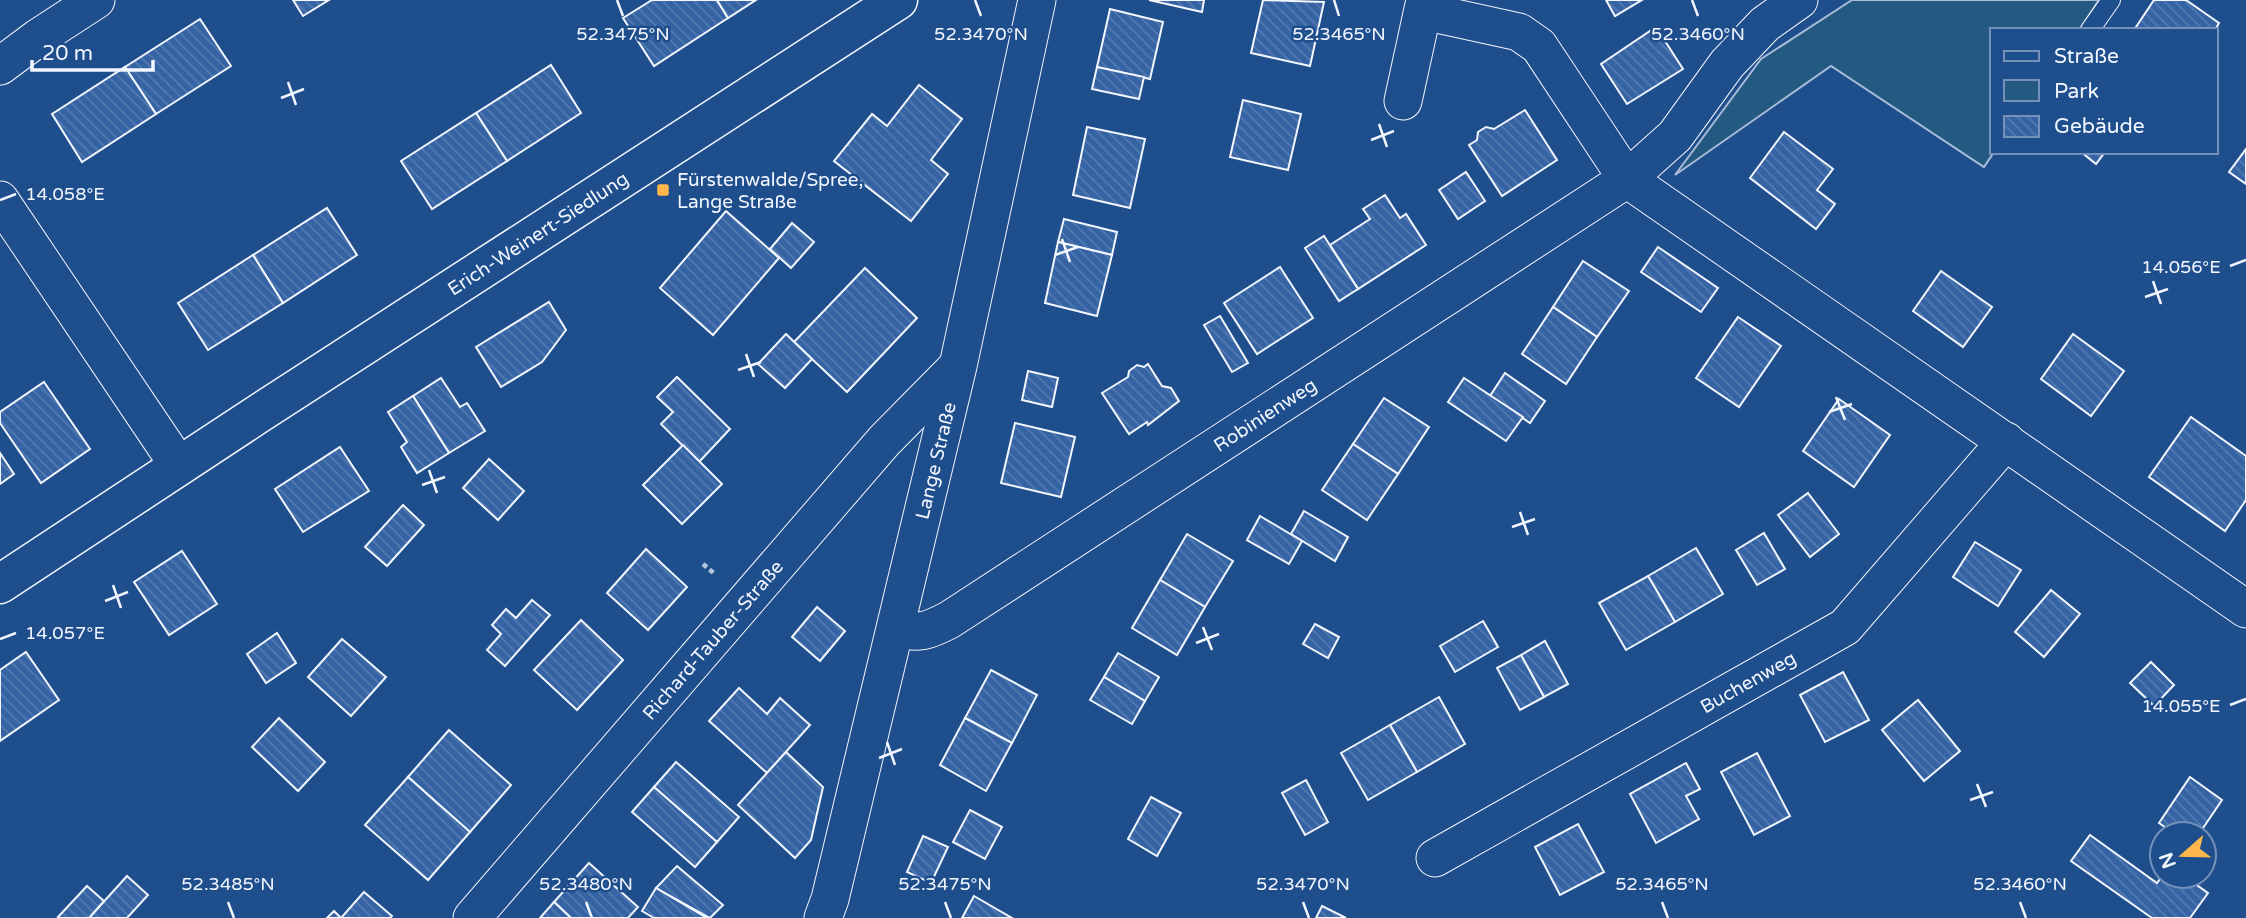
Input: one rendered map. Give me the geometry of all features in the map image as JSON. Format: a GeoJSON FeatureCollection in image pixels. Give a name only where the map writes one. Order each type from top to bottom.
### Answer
{"type":"FeatureCollection","features":[{"type":"Feature","properties":{"kind":"street"},"geometry":{"type":"LineString","coordinates":[[0,66],[96,0]]}},
{"type":"Feature","properties":{"kind":"street","name":"Erich-Weinert-Siedlung"},"geometry":{"type":"LineString","coordinates":[[0,584],[898,0]]}},
{"type":"Feature","properties":{"kind":"street","name":"Lange Straße"},"geometry":{"type":"LineString","coordinates":[[823,918],[830,899],[958,366],[1037,0]]}},
{"type":"Feature","properties":{"kind":"street","name":"Robinienweg"},"geometry":{"type":"LineString","coordinates":[[895,629],[914,633],[932,629],[949,620],[1627,179],[1675,136],[1727,64],[1755,34],[1798,0]]}},
{"type":"Feature","properties":{"kind":"street"},"geometry":{"type":"LineString","coordinates":[[1403,101],[1424,5],[1519,33],[1539,46],[1627,179],[2246,609]]}},
{"type":"Feature","properties":{"kind":"street"},"geometry":{"type":"LineString","coordinates":[[0,200],[179,466]]}},
{"type":"Feature","properties":{"kind":"street","name":"Richard-Tauber-Straße"},"geometry":{"type":"LineString","coordinates":[[472,918],[884,441],[958,366]]}},
{"type":"Feature","properties":{"kind":"street","name":"Buchenweg"},"geometry":{"type":"LineString","coordinates":[[1435,858],[1845,627],[2006,441]]}},
{"type":"Feature","properties":{"kind":"lane"},"geometry":{"type":"LineString","coordinates":[[2091,28],[2111,0]]}},
{"type":"Feature","properties":{"kind":"green space"},"geometry":{"type":"Polygon","coordinates":[[[1852,0],[2099,0],[2080,28],[1990,28],[1990,154],[1993,154],[1984,167],[1831,66],[1675,175],[1761,59],[1852,0]]]}},
{"type":"Feature","properties":{"kind":"building"},"geometry":{"type":"Polygon","coordinates":[[[293,0],[329,0],[303,16],[293,0]]]}},
{"type":"Feature","properties":{"kind":"building"},"geometry":{"type":"Polygon","coordinates":[[[652,0],[717,0],[728,18],[654,66],[623,18],[652,0]]]}},
{"type":"Feature","properties":{"kind":"building"},"geometry":{"type":"Polygon","coordinates":[[[717,0],[756,0],[728,18],[717,0]]]}},
{"type":"Feature","properties":{"kind":"building"},"geometry":{"type":"Polygon","coordinates":[[[1149,0],[1204,0],[1202,12],[1149,0]]]}},
{"type":"Feature","properties":{"kind":"building"},"geometry":{"type":"Polygon","coordinates":[[[1263,0],[1324,2],[1310,66],[1251,53],[1263,0]]]}},
{"type":"Feature","properties":{"kind":"building"},"geometry":{"type":"Polygon","coordinates":[[[1606,0],[1642,0],[1615,16],[1606,0]]]}},
{"type":"Feature","properties":{"kind":"building"},"geometry":{"type":"Polygon","coordinates":[[[2154,0],[2186,0],[2219,23],[2216,28],[2135,28],[2154,0]]]}},
{"type":"Feature","properties":{"kind":"building"},"geometry":{"type":"Polygon","coordinates":[[[1110,9],[1163,22],[1150,79],[1097,67],[1110,9]]]}},
{"type":"Feature","properties":{"kind":"building"},"geometry":{"type":"Polygon","coordinates":[[[200,19],[231,66],[156,114],[125,67],[200,19]]]}},
{"type":"Feature","properties":{"kind":"building"},"geometry":{"type":"Polygon","coordinates":[[[1656,27],[1683,69],[1627,104],[1601,64],[1656,27]]]}},
{"type":"Feature","properties":{"kind":"building"},"geometry":{"type":"Polygon","coordinates":[[[551,65],[581,113],[507,161],[476,113],[551,65]]]}},
{"type":"Feature","properties":{"kind":"building"},"geometry":{"type":"Polygon","coordinates":[[[125,67],[156,114],[82,162],[52,114],[125,67]]]}},
{"type":"Feature","properties":{"kind":"building"},"geometry":{"type":"Polygon","coordinates":[[[1097,67],[1144,77],[1139,99],[1092,89],[1097,67]]]}},
{"type":"Feature","properties":{"kind":"building"},"geometry":{"type":"Polygon","coordinates":[[[919,85],[962,119],[931,160],[948,174],[911,221],[834,161],[872,114],[887,126],[919,85]]]}},
{"type":"Feature","properties":{"kind":"building"},"geometry":{"type":"Polygon","coordinates":[[[1243,100],[1301,114],[1288,170],[1230,157],[1243,100]]]}},
{"type":"Feature","properties":{"kind":"building"},"geometry":{"type":"Polygon","coordinates":[[[1525,110],[1557,160],[1502,196],[1469,145],[1477,140],[1478,132],[1486,127],[1494,129],[1525,110]]]}},
{"type":"Feature","properties":{"kind":"building"},"geometry":{"type":"Polygon","coordinates":[[[476,113],[507,161],[432,209],[401,161],[476,113]]]}},
{"type":"Feature","properties":{"kind":"building"},"geometry":{"type":"Polygon","coordinates":[[[1087,127],[1145,139],[1130,208],[1073,195],[1087,127]]]}},
{"type":"Feature","properties":{"kind":"building"},"geometry":{"type":"Polygon","coordinates":[[[1784,132],[1833,169],[1817,190],[1835,204],[1816,229],[1750,178],[1784,132]]]}},
{"type":"Feature","properties":{"kind":"building"},"geometry":{"type":"Polygon","coordinates":[[[2246,149],[2246,184],[2229,172],[2246,149]]]}},
{"type":"Feature","properties":{"kind":"building"},"geometry":{"type":"Polygon","coordinates":[[[2084,154],[2104,154],[2096,164],[2084,154]]]}},
{"type":"Feature","properties":{"kind":"building"},"geometry":{"type":"Polygon","coordinates":[[[1466,172],[1485,201],[1458,219],[1439,190],[1466,172]]]}},
{"type":"Feature","properties":{"kind":"building"},"geometry":{"type":"Polygon","coordinates":[[[1385,195],[1400,218],[1406,214],[1426,245],[1358,289],[1330,245],[1370,219],[1363,209],[1385,195]]]}},
{"type":"Feature","properties":{"kind":"building"},"geometry":{"type":"Polygon","coordinates":[[[327,208],[357,255],[283,303],[253,255],[327,208]]]}},
{"type":"Feature","properties":{"kind":"building"},"geometry":{"type":"Polygon","coordinates":[[[726,211],[779,258],[713,335],[660,288],[726,211]]]}},
{"type":"Feature","properties":{"kind":"building"},"geometry":{"type":"Polygon","coordinates":[[[1064,219],[1117,232],[1112,255],[1058,242],[1064,219]]]}},
{"type":"Feature","properties":{"kind":"building"},"geometry":{"type":"Polygon","coordinates":[[[792,223],[814,242],[791,268],[770,249],[792,223]]]}},
{"type":"Feature","properties":{"kind":"building"},"geometry":{"type":"Polygon","coordinates":[[[1324,236],[1358,289],[1339,301],[1305,248],[1324,236]]]}},
{"type":"Feature","properties":{"kind":"building"},"geometry":{"type":"Polygon","coordinates":[[[1058,242],[1112,255],[1097,316],[1045,303],[1058,242]]]}},
{"type":"Feature","properties":{"kind":"building"},"geometry":{"type":"Polygon","coordinates":[[[1658,247],[1718,288],[1701,312],[1641,272],[1658,247]]]}},
{"type":"Feature","properties":{"kind":"building"},"geometry":{"type":"Polygon","coordinates":[[[253,255],[283,303],[208,350],[178,303],[253,255]]]}},
{"type":"Feature","properties":{"kind":"building"},"geometry":{"type":"Polygon","coordinates":[[[1583,261],[1629,291],[1597,337],[1553,307],[1583,261]]]}},
{"type":"Feature","properties":{"kind":"building"},"geometry":{"type":"Polygon","coordinates":[[[1280,267],[1313,318],[1257,354],[1224,303],[1280,267]]]}},
{"type":"Feature","properties":{"kind":"building"},"geometry":{"type":"Polygon","coordinates":[[[865,268],[917,318],[847,392],[794,342],[865,268]]]}},
{"type":"Feature","properties":{"kind":"building"},"geometry":{"type":"Polygon","coordinates":[[[1941,271],[1992,307],[1963,347],[1913,311],[1941,271]]]}},
{"type":"Feature","properties":{"kind":"building"},"geometry":{"type":"Polygon","coordinates":[[[549,302],[566,330],[542,362],[501,387],[476,347],[549,302]]]}},
{"type":"Feature","properties":{"kind":"building"},"geometry":{"type":"Polygon","coordinates":[[[1553,307],[1597,337],[1566,384],[1522,354],[1553,307]]]}},
{"type":"Feature","properties":{"kind":"building"},"geometry":{"type":"Polygon","coordinates":[[[1220,316],[1248,363],[1232,372],[1204,325],[1220,316]]]}},
{"type":"Feature","properties":{"kind":"building"},"geometry":{"type":"Polygon","coordinates":[[[1738,317],[1781,346],[1739,407],[1696,378],[1738,317]]]}},
{"type":"Feature","properties":{"kind":"building"},"geometry":{"type":"Polygon","coordinates":[[[786,334],[812,359],[785,388],[758,364],[786,334]]]}},
{"type":"Feature","properties":{"kind":"building"},"geometry":{"type":"Polygon","coordinates":[[[2073,334],[2124,371],[2091,416],[2041,379],[2073,334]]]}},
{"type":"Feature","properties":{"kind":"building"},"geometry":{"type":"Polygon","coordinates":[[[1148,364],[1162,386],[1171,388],[1179,401],[1148,425],[1147,422],[1129,434],[1102,393],[1128,377],[1129,371],[1137,365],[1144,367],[1148,364]]]}},
{"type":"Feature","properties":{"kind":"building"},"geometry":{"type":"Polygon","coordinates":[[[1028,371],[1058,378],[1052,407],[1022,400],[1028,371]]]}},
{"type":"Feature","properties":{"kind":"building"},"geometry":{"type":"Polygon","coordinates":[[[1505,373],[1545,401],[1530,423],[1490,396],[1505,373]]]}},
{"type":"Feature","properties":{"kind":"building"},"geometry":{"type":"Polygon","coordinates":[[[677,377],[730,429],[699,462],[661,424],[673,412],[657,397],[677,377]]]}},
{"type":"Feature","properties":{"kind":"building"},"geometry":{"type":"Polygon","coordinates":[[[441,378],[460,407],[467,403],[485,431],[449,453],[413,396],[441,378]]]}},
{"type":"Feature","properties":{"kind":"building"},"geometry":{"type":"Polygon","coordinates":[[[1464,378],[1523,417],[1506,441],[1448,402],[1464,378]]]}},
{"type":"Feature","properties":{"kind":"building"},"geometry":{"type":"Polygon","coordinates":[[[44,382],[90,449],[41,483],[0,423],[0,412],[44,382]]]}},
{"type":"Feature","properties":{"kind":"building"},"geometry":{"type":"Polygon","coordinates":[[[413,396],[449,453],[417,473],[401,447],[407,442],[388,412],[413,396]]]}},
{"type":"Feature","properties":{"kind":"building"},"geometry":{"type":"Polygon","coordinates":[[[1384,398],[1429,427],[1398,474],[1353,444],[1384,398]]]}},
{"type":"Feature","properties":{"kind":"building"},"geometry":{"type":"Polygon","coordinates":[[[1839,399],[1890,435],[1854,487],[1803,451],[1839,399]]]}},
{"type":"Feature","properties":{"kind":"building"},"geometry":{"type":"Polygon","coordinates":[[[2191,417],[2246,456],[2246,500],[2225,531],[2149,477],[2191,417]]]}},
{"type":"Feature","properties":{"kind":"building"},"geometry":{"type":"Polygon","coordinates":[[[1015,423],[1075,437],[1061,497],[1001,483],[1015,423]]]}},
{"type":"Feature","properties":{"kind":"building"},"geometry":{"type":"Polygon","coordinates":[[[1353,444],[1398,474],[1367,520],[1322,490],[1353,444]]]}},
{"type":"Feature","properties":{"kind":"building"},"geometry":{"type":"Polygon","coordinates":[[[683,445],[722,484],[682,524],[643,485],[683,445]]]}},
{"type":"Feature","properties":{"kind":"building"},"geometry":{"type":"Polygon","coordinates":[[[340,447],[369,491],[303,532],[275,489],[340,447]]]}},
{"type":"Feature","properties":{"kind":"building"},"geometry":{"type":"Polygon","coordinates":[[[0,453],[14,474],[0,484],[0,453]]]}},
{"type":"Feature","properties":{"kind":"building"},"geometry":{"type":"Polygon","coordinates":[[[489,459],[524,491],[498,520],[463,488],[489,459]]]}},
{"type":"Feature","properties":{"kind":"building"},"geometry":{"type":"Polygon","coordinates":[[[1808,493],[1839,534],[1810,557],[1778,515],[1808,493]]]}},
{"type":"Feature","properties":{"kind":"building"},"geometry":{"type":"Polygon","coordinates":[[[403,505],[424,525],[387,566],[365,547],[403,505]]]}},
{"type":"Feature","properties":{"kind":"building"},"geometry":{"type":"Polygon","coordinates":[[[1304,511],[1348,537],[1335,561],[1291,534],[1304,511]]]}},
{"type":"Feature","properties":{"kind":"building"},"geometry":{"type":"Polygon","coordinates":[[[1260,516],[1302,541],[1289,564],[1247,540],[1260,516]]]}},
{"type":"Feature","properties":{"kind":"building"},"geometry":{"type":"Polygon","coordinates":[[[1764,533],[1785,569],[1757,585],[1736,550],[1764,533]]]}},
{"type":"Feature","properties":{"kind":"building"},"geometry":{"type":"Polygon","coordinates":[[[1187,534],[1233,561],[1205,607],[1160,580],[1187,534]]]}},
{"type":"Feature","properties":{"kind":"building"},"geometry":{"type":"Polygon","coordinates":[[[1975,542],[2021,570],[1998,606],[1953,577],[1975,542]]]}},
{"type":"Feature","properties":{"kind":"building"},"geometry":{"type":"Polygon","coordinates":[[[1696,548],[1723,594],[1675,622],[1648,576],[1696,548]]]}},
{"type":"Feature","properties":{"kind":"building"},"geometry":{"type":"Polygon","coordinates":[[[646,549],[687,587],[648,630],[607,593],[646,549]]]}},
{"type":"Feature","properties":{"kind":"building"},"geometry":{"type":"Polygon","coordinates":[[[182,551],[217,604],[169,635],[134,582],[182,551]]]}},
{"type":"Feature","properties":{"kind":"building"},"geometry":{"type":"Polygon","coordinates":[[[1648,576],[1675,622],[1626,650],[1599,603],[1648,576]]]}},
{"type":"Feature","properties":{"kind":"building"},"geometry":{"type":"Polygon","coordinates":[[[1160,580],[1205,607],[1177,655],[1132,628],[1160,580]]]}},
{"type":"Feature","properties":{"kind":"building"},"geometry":{"type":"Polygon","coordinates":[[[2051,590],[2080,614],[2044,657],[2015,632],[2051,590]]]}},
{"type":"Feature","properties":{"kind":"building"},"geometry":{"type":"Polygon","coordinates":[[[532,600],[550,615],[505,666],[487,650],[501,634],[492,625],[506,609],[516,618],[532,600]]]}},
{"type":"Feature","properties":{"kind":"building"},"geometry":{"type":"Polygon","coordinates":[[[817,607],[845,631],[820,661],[792,637],[817,607]]]}},
{"type":"Feature","properties":{"kind":"building"},"geometry":{"type":"Polygon","coordinates":[[[581,620],[623,660],[577,710],[534,670],[581,620]]]}},
{"type":"Feature","properties":{"kind":"building"},"geometry":{"type":"Polygon","coordinates":[[[1483,621],[1498,647],[1455,672],[1440,646],[1483,621]]]}},
{"type":"Feature","properties":{"kind":"building"},"geometry":{"type":"Polygon","coordinates":[[[1315,624],[1339,637],[1328,658],[1303,644],[1315,624]]]}},
{"type":"Feature","properties":{"kind":"building"},"geometry":{"type":"Polygon","coordinates":[[[277,633],[296,663],[266,683],[247,654],[277,633]]]}},
{"type":"Feature","properties":{"kind":"building"},"geometry":{"type":"Polygon","coordinates":[[[342,639],[386,677],[351,716],[308,677],[342,639]]]}},
{"type":"Feature","properties":{"kind":"building"},"geometry":{"type":"Polygon","coordinates":[[[1545,641],[1568,684],[1544,697],[1521,655],[1545,641]]]}},
{"type":"Feature","properties":{"kind":"building"},"geometry":{"type":"Polygon","coordinates":[[[26,652],[59,700],[0,741],[0,670],[26,652]]]}},
{"type":"Feature","properties":{"kind":"building"},"geometry":{"type":"Polygon","coordinates":[[[1118,653],[1159,677],[1145,701],[1104,677],[1118,653]]]}},
{"type":"Feature","properties":{"kind":"building"},"geometry":{"type":"Polygon","coordinates":[[[1521,655],[1544,697],[1520,710],[1497,668],[1521,655]]]}},
{"type":"Feature","properties":{"kind":"building"},"geometry":{"type":"Polygon","coordinates":[[[2151,662],[2174,685],[2154,706],[2130,683],[2151,662]]]}},
{"type":"Feature","properties":{"kind":"building"},"geometry":{"type":"Polygon","coordinates":[[[991,670],[1037,695],[1012,743],[965,718],[991,670]]]}},
{"type":"Feature","properties":{"kind":"building"},"geometry":{"type":"Polygon","coordinates":[[[1843,672],[1869,720],[1825,742],[1800,695],[1843,672]]]}},
{"type":"Feature","properties":{"kind":"building"},"geometry":{"type":"Polygon","coordinates":[[[1104,677],[1145,701],[1132,724],[1090,700],[1104,677]]]}},
{"type":"Feature","properties":{"kind":"building"},"geometry":{"type":"Polygon","coordinates":[[[739,688],[767,714],[780,698],[810,725],[767,773],[709,721],[739,688]]]}},
{"type":"Feature","properties":{"kind":"building"},"geometry":{"type":"Polygon","coordinates":[[[1439,697],[1465,744],[1417,772],[1390,725],[1439,697]]]}},
{"type":"Feature","properties":{"kind":"building"},"geometry":{"type":"Polygon","coordinates":[[[1918,700],[1960,751],[1924,781],[1882,730],[1918,700]]]}},
{"type":"Feature","properties":{"kind":"building"},"geometry":{"type":"Polygon","coordinates":[[[279,718],[325,762],[298,791],[252,747],[279,718]]]}},
{"type":"Feature","properties":{"kind":"building"},"geometry":{"type":"Polygon","coordinates":[[[965,718],[1012,743],[986,791],[940,765],[965,718]]]}},
{"type":"Feature","properties":{"kind":"building"},"geometry":{"type":"Polygon","coordinates":[[[1390,725],[1417,772],[1368,800],[1341,753],[1390,725]]]}},
{"type":"Feature","properties":{"kind":"building"},"geometry":{"type":"Polygon","coordinates":[[[449,730],[511,785],[470,832],[408,777],[449,730]]]}},
{"type":"Feature","properties":{"kind":"building"},"geometry":{"type":"Polygon","coordinates":[[[786,752],[823,787],[811,840],[795,858],[738,805],[786,752]]]}},
{"type":"Feature","properties":{"kind":"building"},"geometry":{"type":"Polygon","coordinates":[[[1757,753],[1790,816],[1754,835],[1721,772],[1757,753]]]}},
{"type":"Feature","properties":{"kind":"building"},"geometry":{"type":"Polygon","coordinates":[[[676,762],[739,817],[717,842],[654,787],[676,762]]]}},
{"type":"Feature","properties":{"kind":"building"},"geometry":{"type":"Polygon","coordinates":[[[1686,763],[1700,789],[1686,796],[1699,819],[1656,843],[1630,794],[1686,763]]]}},
{"type":"Feature","properties":{"kind":"building"},"geometry":{"type":"Polygon","coordinates":[[[408,777],[470,832],[428,880],[365,825],[408,777]]]}},
{"type":"Feature","properties":{"kind":"building"},"geometry":{"type":"Polygon","coordinates":[[[2190,777],[2222,800],[2208,820],[2161,820],[2190,777]]]}},
{"type":"Feature","properties":{"kind":"building"},"geometry":{"type":"Polygon","coordinates":[[[1306,780],[1328,822],[1305,835],[1282,793],[1306,780]]]}},
{"type":"Feature","properties":{"kind":"building"},"geometry":{"type":"Polygon","coordinates":[[[654,787],[717,842],[695,867],[632,812],[654,787]]]}},
{"type":"Feature","properties":{"kind":"building"},"geometry":{"type":"Polygon","coordinates":[[[1151,797],[1181,813],[1157,856],[1128,839],[1151,797]]]}},
{"type":"Feature","properties":{"kind":"building"},"geometry":{"type":"Polygon","coordinates":[[[970,810],[1002,827],[985,859],[953,842],[970,810]]]}},
{"type":"Feature","properties":{"kind":"building"},"geometry":{"type":"Polygon","coordinates":[[[1578,824],[1604,872],[1560,895],[1535,847],[1578,824]]]}},
{"type":"Feature","properties":{"kind":"building"},"geometry":{"type":"Polygon","coordinates":[[[2090,835],[2148,877],[2148,890],[2204,890],[2208,893],[2190,918],[2152,918],[2071,861],[2090,835]]]}},
{"type":"Feature","properties":{"kind":"building"},"geometry":{"type":"Polygon","coordinates":[[[923,836],[948,847],[931,883],[907,872],[923,836]]]}},
{"type":"Feature","properties":{"kind":"building"},"geometry":{"type":"Polygon","coordinates":[[[589,863],[638,907],[628,918],[571,918],[554,902],[589,863]]]}},
{"type":"Feature","properties":{"kind":"building"},"geometry":{"type":"Polygon","coordinates":[[[677,866],[723,905],[710,918],[656,888],[677,866]]]}},
{"type":"Feature","properties":{"kind":"building"},"geometry":{"type":"Polygon","coordinates":[[[127,876],[148,895],[127,918],[89,918],[127,876]]]}},
{"type":"Feature","properties":{"kind":"building"},"geometry":{"type":"Polygon","coordinates":[[[87,886],[104,901],[89,918],[58,917],[87,886]]]}},
{"type":"Feature","properties":{"kind":"building"},"geometry":{"type":"Polygon","coordinates":[[[656,888],[707,918],[654,918],[642,911],[656,888]]]}},
{"type":"Feature","properties":{"kind":"building"},"geometry":{"type":"Polygon","coordinates":[[[364,892],[392,916],[341,918],[364,892]]]}},
{"type":"Feature","properties":{"kind":"building"},"geometry":{"type":"Polygon","coordinates":[[[974,896],[1012,918],[962,918],[974,896]]]}},
{"type":"Feature","properties":{"kind":"building"},"geometry":{"type":"Polygon","coordinates":[[[554,902],[571,918],[540,918],[554,902]]]}},
{"type":"Feature","properties":{"kind":"building"},"geometry":{"type":"Polygon","coordinates":[[[1322,906],[1346,918],[1316,918],[1322,906]]]}},
{"type":"Feature","properties":{"kind":"building"},"geometry":{"type":"Polygon","coordinates":[[[334,911],[341,918],[327,918],[334,911]]]}},
{"type":"Feature","properties":{"kind":"place","name":"Fürstenwalde/Spree, Lange Straße"},"geometry":{"type":"Point","coordinates":[663,190]}}]}
